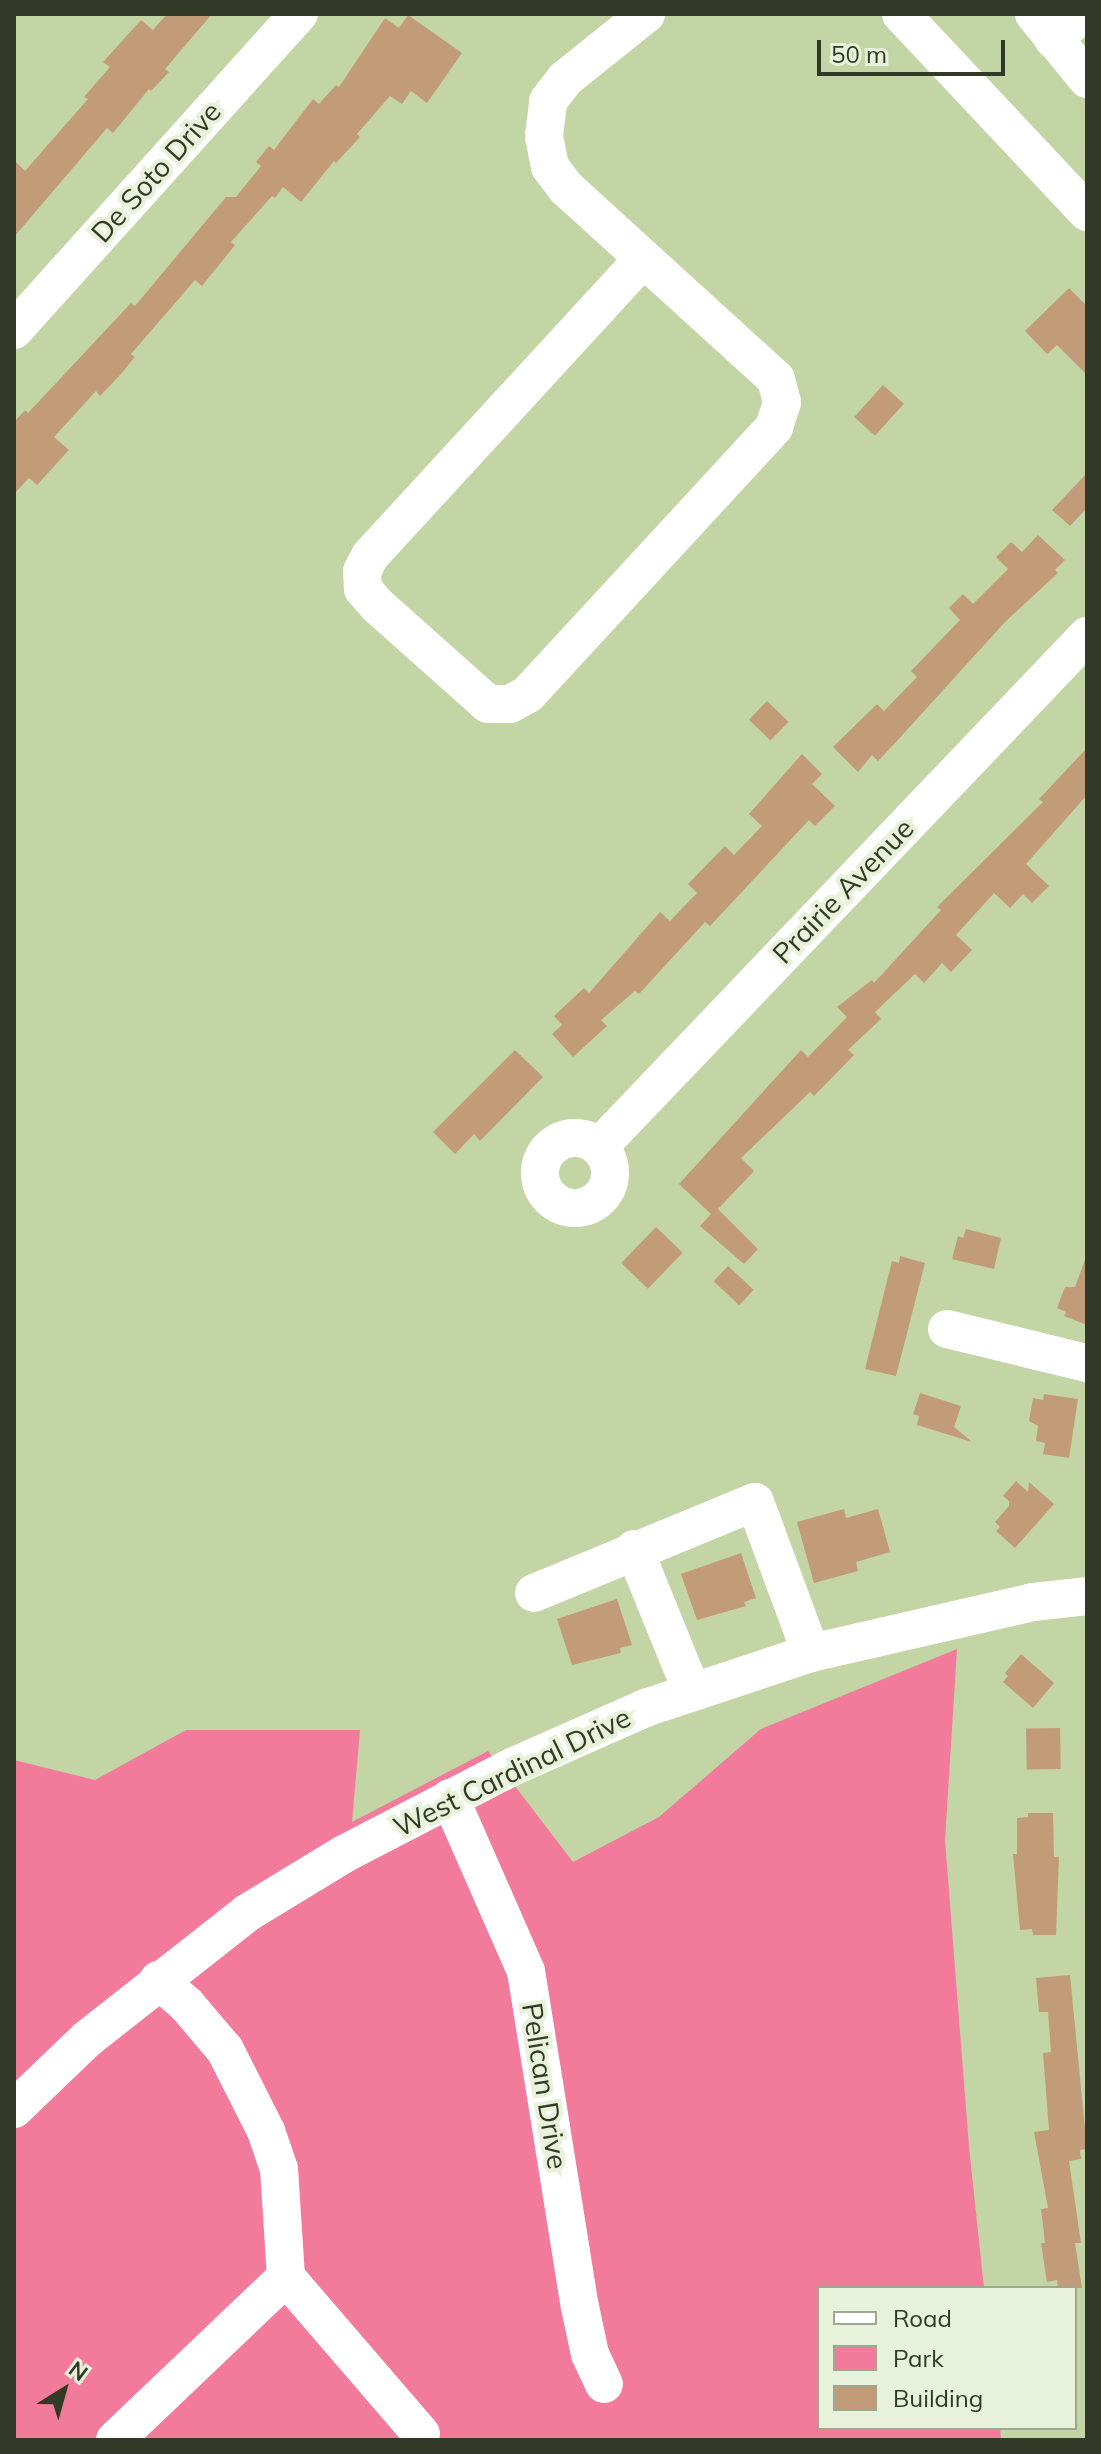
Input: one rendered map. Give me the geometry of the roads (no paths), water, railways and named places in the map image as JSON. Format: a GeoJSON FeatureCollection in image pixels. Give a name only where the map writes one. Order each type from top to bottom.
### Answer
{"type":"FeatureCollection","features":[{"type":"Feature","properties":{"kind":"street","name":"De Soto Drive"},"geometry":{"type":"LineString","coordinates":[[14,330],[299,14]]}},
{"type":"Feature","properties":{"kind":"street"},"geometry":{"type":"LineString","coordinates":[[643,259],[370,556],[362,571],[363,589],[378,606],[488,704],[510,704],[528,694],[774,427],[782,402],[776,379],[566,188],[550,167],[544,136],[548,101],[565,79],[646,14]]}},
{"type":"Feature","properties":{"kind":"street"},"geometry":{"type":"LineString","coordinates":[[901,14],[1087,212]]}},
{"type":"Feature","properties":{"kind":"street"},"geometry":{"type":"LineString","coordinates":[[1083,14],[1043,26],[1087,79]]}},
{"type":"Feature","properties":{"kind":"street","name":"Prairie Avenue"},"geometry":{"type":"LineString","coordinates":[[599,1147],[1087,636]]}},
{"type":"Feature","properties":{"kind":"street"},"geometry":{"type":"LineString","coordinates":[[947,1329],[1087,1363]]}},
{"type":"Feature","properties":{"kind":"street"},"geometry":{"type":"LineString","coordinates":[[534,1593],[634,1549],[755,1502],[811,1653]]}},
{"type":"Feature","properties":{"kind":"street"},"geometry":{"type":"LineString","coordinates":[[634,1549],[692,1692]]}},
{"type":"Feature","properties":{"kind":"street","name":"West Cardinal Drive"},"geometry":{"type":"LineString","coordinates":[[14,2109],[87,2039],[158,1980],[247,1913],[344,1854],[450,1798],[617,1721],[692,1692],[811,1653],[1033,1602],[1087,1596]]}},
{"type":"Feature","properties":{"kind":"street","name":"Pelican Drive"},"geometry":{"type":"LineString","coordinates":[[450,1798],[526,1971],[580,2307],[590,2354],[604,2384]]}},
{"type":"Feature","properties":{"kind":"street"},"geometry":{"type":"LineString","coordinates":[[158,1980],[187,2005],[225,2050],[266,2131],[279,2169],[286,2277],[421,2434]]}},
{"type":"Feature","properties":{"kind":"street"},"geometry":{"type":"LineString","coordinates":[[115,2440],[286,2277]]}}]}
